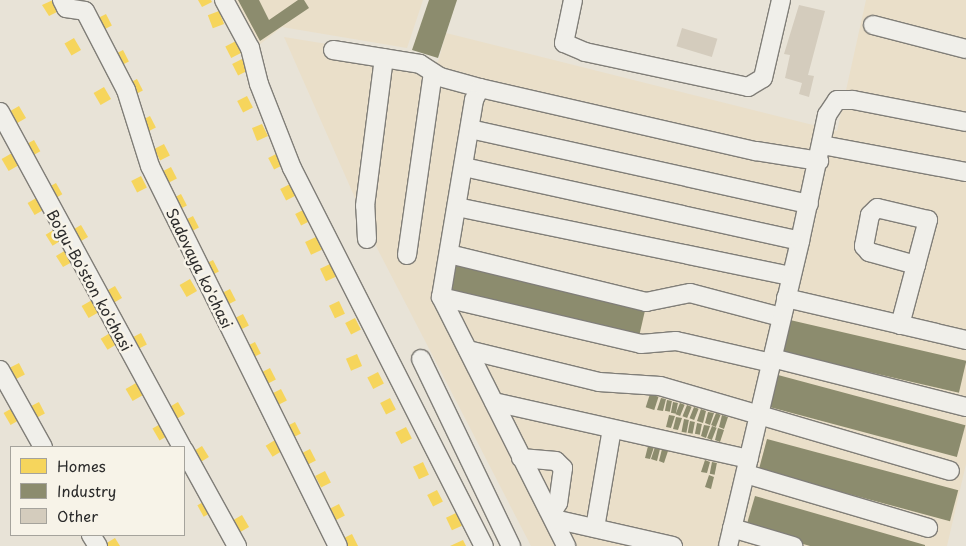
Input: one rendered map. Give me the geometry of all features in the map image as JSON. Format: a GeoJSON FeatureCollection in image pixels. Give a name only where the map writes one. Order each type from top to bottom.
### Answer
{"type":"FeatureCollection","features":[{"type":"Feature","properties":{"kind":"street","name":"Sadovaya ko'chasi"},"geometry":{"type":"LineString","coordinates":[[62,0],[66,8],[85,11],[126,90],[150,166],[338,546]]}},
{"type":"Feature","properties":{"kind":"street"},"geometry":{"type":"LineString","coordinates":[[224,0],[250,48],[259,84],[292,168],[484,546]]}},
{"type":"Feature","properties":{"kind":"street"},"geometry":{"type":"LineString","coordinates":[[573,0],[564,43],[585,52],[748,87],[763,78],[781,0]]}},
{"type":"Feature","properties":{"kind":"street"},"geometry":{"type":"LineString","coordinates":[[873,26],[966,49]]}},
{"type":"Feature","properties":{"kind":"street"},"geometry":{"type":"LineString","coordinates":[[332,50],[420,64],[433,73],[480,88],[746,148],[820,153],[966,172]]}},
{"type":"Feature","properties":{"kind":"street"},"geometry":{"type":"LineString","coordinates":[[368,238],[365,206],[384,58]]}},
{"type":"Feature","properties":{"kind":"street"},"geometry":{"type":"LineString","coordinates":[[407,255],[433,73]]}},
{"type":"Feature","properties":{"kind":"street"},"geometry":{"type":"LineString","coordinates":[[480,88],[474,100],[441,297],[566,546]]}},
{"type":"Feature","properties":{"kind":"street"},"geometry":{"type":"LineString","coordinates":[[728,546],[809,204],[827,115],[837,100],[966,122]]}},
{"type":"Feature","properties":{"kind":"street","name":"Bo'gu-Bo'ston ko'chasi"},"geometry":{"type":"LineString","coordinates":[[0,112],[182,446]]}},
{"type":"Feature","properties":{"kind":"street"},"geometry":{"type":"LineString","coordinates":[[470,128],[809,204]]}},
{"type":"Feature","properties":{"kind":"street"},"geometry":{"type":"LineString","coordinates":[[464,167],[800,241]]}},
{"type":"Feature","properties":{"kind":"street"},"geometry":{"type":"LineString","coordinates":[[456,207],[792,276]]}},
{"type":"Feature","properties":{"kind":"street"},"geometry":{"type":"LineString","coordinates":[[449,254],[646,302],[690,293],[782,317]]}},
{"type":"Feature","properties":{"kind":"street"},"geometry":{"type":"LineString","coordinates":[[900,325],[916,266]]}},
{"type":"Feature","properties":{"kind":"street"},"geometry":{"type":"LineString","coordinates":[[441,297],[641,344],[676,341],[771,360],[966,407]]}},
{"type":"Feature","properties":{"kind":"street"},"geometry":{"type":"LineString","coordinates":[[786,298],[966,340]]}},
{"type":"Feature","properties":{"kind":"street"},"geometry":{"type":"LineString","coordinates":[[468,350],[599,382],[660,386],[950,471]]}},
{"type":"Feature","properties":{"kind":"street"},"geometry":{"type":"LineString","coordinates":[[420,359],[511,546]]}},
{"type":"Feature","properties":{"kind":"street"},"geometry":{"type":"LineString","coordinates":[[0,370],[42,446]]}},
{"type":"Feature","properties":{"kind":"street"},"geometry":{"type":"LineString","coordinates":[[494,402],[612,429],[747,467],[928,528]]}},
{"type":"Feature","properties":{"kind":"street"},"geometry":{"type":"LineString","coordinates":[[595,528],[612,429]]}},
{"type":"Feature","properties":{"kind":"street","name":"Bo'gu-Bo'ston ko'chasi"},"geometry":{"type":"LineString","coordinates":[[185,452],[237,546]]}},
{"type":"Feature","properties":{"kind":"street"},"geometry":{"type":"LineString","coordinates":[[521,458],[556,461],[563,468],[558,503],[552,516]]}},
{"type":"Feature","properties":{"kind":"street"},"geometry":{"type":"LineString","coordinates":[[552,516],[673,546]]}},
{"type":"Feature","properties":{"kind":"street"},"geometry":{"type":"LineString","coordinates":[[732,528],[793,546]]}},
{"type":"Feature","properties":{"kind":"shaded area"},"geometry":{"type":"Polygon","coordinates":[[[235,0],[423,0],[407,48],[282,27],[259,45],[235,0]]]}},
{"type":"Feature","properties":{"kind":"shaded area"},"geometry":{"type":"Polygon","coordinates":[[[866,0],[966,0],[966,464],[947,546],[531,546],[378,250],[284,37],[438,62],[446,33],[837,131],[866,0]]]}},
{"type":"Feature","properties":{"kind":"building: Homes"},"geometry":{"type":"Polygon","coordinates":[[[53,0],[59,11],[49,16],[42,5],[53,0]]]}},
{"type":"Feature","properties":{"kind":"building: Homes"},"geometry":{"type":"Polygon","coordinates":[[[198,0],[211,0],[212,2],[202,7],[198,0]]]}},
{"type":"Feature","properties":{"kind":"building: Homes"},"geometry":{"type":"Polygon","coordinates":[[[219,11],[224,24],[213,28],[208,15],[219,11]]]}},
{"type":"Feature","properties":{"kind":"building: Homes"},"geometry":{"type":"Polygon","coordinates":[[[106,14],[112,26],[102,31],[96,19],[106,14]]]}},
{"type":"Feature","properties":{"kind":"building: Homes"},"geometry":{"type":"Polygon","coordinates":[[[74,38],[81,50],[71,56],[64,44],[74,38]]]}},
{"type":"Feature","properties":{"kind":"building: Homes"},"geometry":{"type":"Polygon","coordinates":[[[236,41],[242,53],[231,58],[225,46],[236,41]]]}},
{"type":"Feature","properties":{"kind":"building: Homes"},"geometry":{"type":"Polygon","coordinates":[[[123,50],[129,62],[119,67],[113,55],[123,50]]]}},
{"type":"Feature","properties":{"kind":"building: Homes"},"geometry":{"type":"Polygon","coordinates":[[[242,59],[248,71],[238,76],[232,64],[242,59]]]}},
{"type":"Feature","properties":{"kind":"building: Homes"},"geometry":{"type":"Polygon","coordinates":[[[137,79],[143,91],[133,96],[127,84],[137,79]]]}},
{"type":"Feature","properties":{"kind":"building: Homes"},"geometry":{"type":"Polygon","coordinates":[[[104,87],[111,99],[101,105],[94,93],[104,87]]]}},
{"type":"Feature","properties":{"kind":"building: Homes"},"geometry":{"type":"Polygon","coordinates":[[[247,96],[253,108],[243,113],[237,101],[247,96]]]}},
{"type":"Feature","properties":{"kind":"building: Homes"},"geometry":{"type":"Polygon","coordinates":[[[19,106],[26,118],[16,124],[9,112],[19,106]]]}},
{"type":"Feature","properties":{"kind":"building: Homes"},"geometry":{"type":"Polygon","coordinates":[[[150,116],[156,128],[146,133],[140,121],[150,116]]]}},
{"type":"Feature","properties":{"kind":"building: Homes"},"geometry":{"type":"Polygon","coordinates":[[[262,124],[268,136],[257,141],[252,128],[262,124]]]}},
{"type":"Feature","properties":{"kind":"building: Homes"},"geometry":{"type":"Polygon","coordinates":[[[34,140],[40,151],[30,157],[24,146],[34,140]]]}},
{"type":"Feature","properties":{"kind":"building: Homes"},"geometry":{"type":"Polygon","coordinates":[[[164,144],[170,156],[160,161],[154,149],[164,144]]]}},
{"type":"Feature","properties":{"kind":"building: Homes"},"geometry":{"type":"Polygon","coordinates":[[[12,153],[19,165],[9,171],[2,159],[12,153]]]}},
{"type":"Feature","properties":{"kind":"building: Homes"},"geometry":{"type":"Polygon","coordinates":[[[278,153],[284,165],[274,170],[268,158],[278,153]]]}},
{"type":"Feature","properties":{"kind":"building: Homes"},"geometry":{"type":"Polygon","coordinates":[[[171,167],[177,179],[167,184],[161,172],[171,167]]]}},
{"type":"Feature","properties":{"kind":"building: Homes"},"geometry":{"type":"Polygon","coordinates":[[[141,176],[147,188],[137,193],[131,181],[141,176]]]}},
{"type":"Feature","properties":{"kind":"building: Homes"},"geometry":{"type":"Polygon","coordinates":[[[56,183],[62,194],[53,200],[46,188],[56,183]]]}},
{"type":"Feature","properties":{"kind":"building: Homes"},"geometry":{"type":"Polygon","coordinates":[[[290,184],[296,196],[286,201],[280,189],[290,184]]]}},
{"type":"Feature","properties":{"kind":"building: Homes"},"geometry":{"type":"Polygon","coordinates":[[[181,194],[187,206],[177,211],[171,199],[181,194]]]}},
{"type":"Feature","properties":{"kind":"building: Homes"},"geometry":{"type":"Polygon","coordinates":[[[38,197],[45,209],[35,215],[28,203],[38,197]]]}},
{"type":"Feature","properties":{"kind":"building: Homes"},"geometry":{"type":"Polygon","coordinates":[[[305,209],[311,221],[301,226],[295,214],[305,209]]]}},
{"type":"Feature","properties":{"kind":"building: Homes"},"geometry":{"type":"Polygon","coordinates":[[[193,216],[199,228],[189,233],[183,221],[193,216]]]}},
{"type":"Feature","properties":{"kind":"building: Homes"},"geometry":{"type":"Polygon","coordinates":[[[81,225],[88,237],[78,243],[71,231],[81,225]]]}},
{"type":"Feature","properties":{"kind":"building: Homes"},"geometry":{"type":"Polygon","coordinates":[[[55,229],[62,240],[53,246],[46,235],[55,229]]]}},
{"type":"Feature","properties":{"kind":"building: Homes"},"geometry":{"type":"Polygon","coordinates":[[[316,237],[322,250],[311,255],[305,242],[316,237]]]}},
{"type":"Feature","properties":{"kind":"building: Homes"},"geometry":{"type":"Polygon","coordinates":[[[66,250],[72,262],[63,267],[56,256],[66,250]]]}},
{"type":"Feature","properties":{"kind":"building: Homes"},"geometry":{"type":"Polygon","coordinates":[[[213,260],[219,272],[209,277],[203,265],[213,260]]]}},
{"type":"Feature","properties":{"kind":"building: Homes"},"geometry":{"type":"Polygon","coordinates":[[[330,264],[336,277],[326,281],[320,269],[330,264]]]}},
{"type":"Feature","properties":{"kind":"building: Homes"},"geometry":{"type":"Polygon","coordinates":[[[190,279],[197,291],[187,297],[180,285],[190,279]]]}},
{"type":"Feature","properties":{"kind":"building: Homes"},"geometry":{"type":"Polygon","coordinates":[[[115,286],[122,298],[112,304],[105,292],[115,286]]]}},
{"type":"Feature","properties":{"kind":"building: Homes"},"geometry":{"type":"Polygon","coordinates":[[[230,289],[236,301],[226,306],[220,294],[230,289]]]}},
{"type":"Feature","properties":{"kind":"building: Homes"},"geometry":{"type":"Polygon","coordinates":[[[92,300],[99,312],[89,318],[82,306],[92,300]]]}},
{"type":"Feature","properties":{"kind":"building: Homes"},"geometry":{"type":"Polygon","coordinates":[[[339,301],[345,314],[335,318],[329,306],[339,301]]]}},
{"type":"Feature","properties":{"kind":"building: Homes"},"geometry":{"type":"Polygon","coordinates":[[[243,314],[249,326],[239,331],[233,319],[243,314]]]}},
{"type":"Feature","properties":{"kind":"building: Homes"},"geometry":{"type":"Polygon","coordinates":[[[355,318],[361,330],[351,335],[345,323],[355,318]]]}},
{"type":"Feature","properties":{"kind":"building: Homes"},"geometry":{"type":"Polygon","coordinates":[[[110,333],[117,344],[108,350],[101,339],[110,333]]]}},
{"type":"Feature","properties":{"kind":"building: Homes"},"geometry":{"type":"Polygon","coordinates":[[[141,333],[147,345],[136,350],[130,338],[141,333]]]}},
{"type":"Feature","properties":{"kind":"building: Homes"},"geometry":{"type":"Polygon","coordinates":[[[255,342],[261,354],[251,359],[245,347],[255,342]]]}},
{"type":"Feature","properties":{"kind":"building: Homes"},"geometry":{"type":"Polygon","coordinates":[[[357,354],[362,366],[351,371],[346,359],[357,354]]]}},
{"type":"Feature","properties":{"kind":"building: Homes"},"geometry":{"type":"Polygon","coordinates":[[[19,363],[25,375],[14,380],[8,368],[19,363]]]}},
{"type":"Feature","properties":{"kind":"building: Homes"},"geometry":{"type":"Polygon","coordinates":[[[270,368],[276,380],[266,385],[260,373],[270,368]]]}},
{"type":"Feature","properties":{"kind":"building: Homes"},"geometry":{"type":"Polygon","coordinates":[[[378,372],[384,384],[373,389],[367,377],[378,372]]]}},
{"type":"Feature","properties":{"kind":"building: Homes"},"geometry":{"type":"Polygon","coordinates":[[[136,383],[143,395],[133,401],[126,389],[136,383]]]}},
{"type":"Feature","properties":{"kind":"building: Homes"},"geometry":{"type":"Polygon","coordinates":[[[281,389],[287,401],[277,406],[271,394],[281,389]]]}},
{"type":"Feature","properties":{"kind":"building: Homes"},"geometry":{"type":"Polygon","coordinates":[[[390,398],[396,410],[386,415],[380,403],[390,398]]]}},
{"type":"Feature","properties":{"kind":"building: Homes"},"geometry":{"type":"Polygon","coordinates":[[[39,402],[45,414],[34,419],[28,407],[39,402]]]}},
{"type":"Feature","properties":{"kind":"building: Homes"},"geometry":{"type":"Polygon","coordinates":[[[178,402],[185,414],[175,420],[168,408],[178,402]]]}},
{"type":"Feature","properties":{"kind":"building: Homes"},"geometry":{"type":"Polygon","coordinates":[[[14,407],[21,419],[11,425],[4,413],[14,407]]]}},
{"type":"Feature","properties":{"kind":"building: Homes"},"geometry":{"type":"Polygon","coordinates":[[[295,422],[301,434],[291,439],[285,427],[295,422]]]}},
{"type":"Feature","properties":{"kind":"building: Homes"},"geometry":{"type":"Polygon","coordinates":[[[162,423],[169,435],[159,441],[152,428],[162,423]]]}},
{"type":"Feature","properties":{"kind":"building: Homes"},"geometry":{"type":"Polygon","coordinates":[[[406,427],[412,439],[401,444],[395,432],[406,427]]]}},
{"type":"Feature","properties":{"kind":"building: Homes"},"geometry":{"type":"Polygon","coordinates":[[[275,440],[282,451],[273,457],[266,446],[275,440]]]}},
{"type":"Feature","properties":{"kind":"building: Homes"},"geometry":{"type":"Polygon","coordinates":[[[202,446],[209,457],[200,463],[193,452],[202,446]]]}},
{"type":"Feature","properties":{"kind":"building: Homes"},"geometry":{"type":"Polygon","coordinates":[[[310,449],[316,461],[306,466],[300,454],[310,449]]]}},
{"type":"Feature","properties":{"kind":"building: Homes"},"geometry":{"type":"Polygon","coordinates":[[[423,462],[429,475],[419,479],[413,467],[423,462]]]}},
{"type":"Feature","properties":{"kind":"building: Homes"},"geometry":{"type":"Polygon","coordinates":[[[325,471],[331,483],[321,488],[315,476],[325,471]]]}},
{"type":"Feature","properties":{"kind":"building: Homes"},"geometry":{"type":"Polygon","coordinates":[[[437,490],[443,502],[433,507],[427,495],[437,490]]]}},
{"type":"Feature","properties":{"kind":"building: Homes"},"geometry":{"type":"Polygon","coordinates":[[[207,500],[213,511],[204,517],[197,505],[207,500]]]}},
{"type":"Feature","properties":{"kind":"building: Homes"},"geometry":{"type":"Polygon","coordinates":[[[339,504],[345,516],[334,521],[328,509],[339,504]]]}},
{"type":"Feature","properties":{"kind":"building: Homes"},"geometry":{"type":"Polygon","coordinates":[[[456,513],[462,526],[452,530],[446,518],[456,513]]]}},
{"type":"Feature","properties":{"kind":"building: Homes"},"geometry":{"type":"Polygon","coordinates":[[[242,515],[249,527],[239,533],[232,520],[242,515]]]}},
{"type":"Feature","properties":{"kind":"building: Homes"},"geometry":{"type":"Polygon","coordinates":[[[352,534],[358,546],[345,546],[342,539],[352,534]]]}},
{"type":"Feature","properties":{"kind":"building: Homes"},"geometry":{"type":"Polygon","coordinates":[[[115,538],[120,546],[107,546],[105,544],[115,538]]]}},
{"type":"Feature","properties":{"kind":"building: Homes"},"geometry":{"type":"Polygon","coordinates":[[[463,540],[466,546],[450,546],[463,540]]]}},
{"type":"Feature","properties":{"kind":"building: Industry"},"geometry":{"type":"Polygon","coordinates":[[[238,0],[259,0],[269,20],[298,0],[304,0],[309,8],[260,41],[238,0]]]}},
{"type":"Feature","properties":{"kind":"building: Industry"},"geometry":{"type":"Polygon","coordinates":[[[429,0],[457,0],[438,58],[412,50],[429,0]]]}},
{"type":"Feature","properties":{"kind":"building: Industry"},"geometry":{"type":"Polygon","coordinates":[[[453,262],[646,307],[639,339],[446,294],[453,262]]]}},
{"type":"Feature","properties":{"kind":"building: Industry"},"geometry":{"type":"Polygon","coordinates":[[[790,320],[966,361],[959,393],[783,352],[790,320]]]}},
{"type":"Feature","properties":{"kind":"building: Industry"},"geometry":{"type":"Polygon","coordinates":[[[778,375],[965,425],[957,457],[769,407],[778,375]]]}},
{"type":"Feature","properties":{"kind":"building: Industry"},"geometry":{"type":"Polygon","coordinates":[[[650,394],[659,397],[654,410],[646,407],[650,394]]]}},
{"type":"Feature","properties":{"kind":"building: Industry"},"geometry":{"type":"Polygon","coordinates":[[[661,398],[666,399],[663,411],[657,410],[661,398]]]}},
{"type":"Feature","properties":{"kind":"building: Industry"},"geometry":{"type":"Polygon","coordinates":[[[667,400],[672,401],[670,412],[665,411],[667,400]]]}},
{"type":"Feature","properties":{"kind":"building: Industry"},"geometry":{"type":"Polygon","coordinates":[[[673,402],[678,403],[676,414],[671,413],[673,402]]]}},
{"type":"Feature","properties":{"kind":"building: Industry"},"geometry":{"type":"Polygon","coordinates":[[[680,403],[685,405],[680,416],[676,414],[680,403]]]}},
{"type":"Feature","properties":{"kind":"building: Industry"},"geometry":{"type":"Polygon","coordinates":[[[687,405],[692,407],[687,418],[683,416],[687,405]]]}},
{"type":"Feature","properties":{"kind":"building: Industry"},"geometry":{"type":"Polygon","coordinates":[[[694,407],[699,409],[694,420],[690,418],[694,407]]]}},
{"type":"Feature","properties":{"kind":"building: Industry"},"geometry":{"type":"Polygon","coordinates":[[[701,409],[706,411],[703,423],[697,421],[701,409]]]}},
{"type":"Feature","properties":{"kind":"building: Industry"},"geometry":{"type":"Polygon","coordinates":[[[708,412],[714,413],[710,425],[705,423],[708,412]]]}},
{"type":"Feature","properties":{"kind":"building: Industry"},"geometry":{"type":"Polygon","coordinates":[[[716,413],[721,415],[716,427],[711,425],[716,413]]]}},
{"type":"Feature","properties":{"kind":"building: Industry"},"geometry":{"type":"Polygon","coordinates":[[[669,415],[675,416],[671,428],[666,427],[669,415]]]}},
{"type":"Feature","properties":{"kind":"building: Industry"},"geometry":{"type":"Polygon","coordinates":[[[722,415],[728,417],[724,429],[719,427],[722,415]]]}},
{"type":"Feature","properties":{"kind":"building: Industry"},"geometry":{"type":"Polygon","coordinates":[[[676,417],[682,418],[678,430],[673,429],[676,417]]]}},
{"type":"Feature","properties":{"kind":"building: Industry"},"geometry":{"type":"Polygon","coordinates":[[[684,419],[689,420],[686,433],[682,432],[684,419]]]}},
{"type":"Feature","properties":{"kind":"building: Industry"},"geometry":{"type":"Polygon","coordinates":[[[690,421],[695,422],[693,434],[688,433],[690,421]]]}},
{"type":"Feature","properties":{"kind":"building: Industry"},"geometry":{"type":"Polygon","coordinates":[[[697,423],[702,424],[700,435],[695,434],[697,423]]]}},
{"type":"Feature","properties":{"kind":"building: Industry"},"geometry":{"type":"Polygon","coordinates":[[[704,425],[710,426],[706,438],[701,436],[704,425]]]}},
{"type":"Feature","properties":{"kind":"building: Industry"},"geometry":{"type":"Polygon","coordinates":[[[712,426],[717,428],[712,440],[707,438],[712,426]]]}},
{"type":"Feature","properties":{"kind":"building: Industry"},"geometry":{"type":"Polygon","coordinates":[[[718,428],[724,430],[720,442],[715,440],[718,428]]]}},
{"type":"Feature","properties":{"kind":"building: Industry"},"geometry":{"type":"Polygon","coordinates":[[[767,439],[958,490],[950,521],[759,470],[767,439]]]}},
{"type":"Feature","properties":{"kind":"building: Industry"},"geometry":{"type":"Polygon","coordinates":[[[648,446],[654,447],[650,459],[645,458],[648,446]]]}},
{"type":"Feature","properties":{"kind":"building: Industry"},"geometry":{"type":"Polygon","coordinates":[[[655,447],[660,449],[657,461],[651,459],[655,447]]]}},
{"type":"Feature","properties":{"kind":"building: Industry"},"geometry":{"type":"Polygon","coordinates":[[[662,449],[668,451],[664,463],[659,461],[662,449]]]}},
{"type":"Feature","properties":{"kind":"building: Industry"},"geometry":{"type":"Polygon","coordinates":[[[705,460],[710,462],[707,473],[701,472],[705,460]]]}},
{"type":"Feature","properties":{"kind":"building: Industry"},"geometry":{"type":"Polygon","coordinates":[[[712,462],[717,463],[715,475],[710,474],[712,462]]]}},
{"type":"Feature","properties":{"kind":"building: Industry"},"geometry":{"type":"Polygon","coordinates":[[[709,475],[714,477],[711,489],[705,487],[709,475]]]}},
{"type":"Feature","properties":{"kind":"building: Industry"},"geometry":{"type":"Polygon","coordinates":[[[755,496],[925,546],[810,546],[746,527],[755,496]]]}},
{"type":"Feature","properties":{"kind":"building: Other"},"geometry":{"type":"Polygon","coordinates":[[[799,5],[825,11],[808,75],[814,76],[809,97],[799,94],[802,83],[785,78],[790,55],[784,54],[799,5]]]}},
{"type":"Feature","properties":{"kind":"building: Other"},"geometry":{"type":"Polygon","coordinates":[[[682,28],[717,39],[712,57],[676,46],[682,28]]]}}]}
